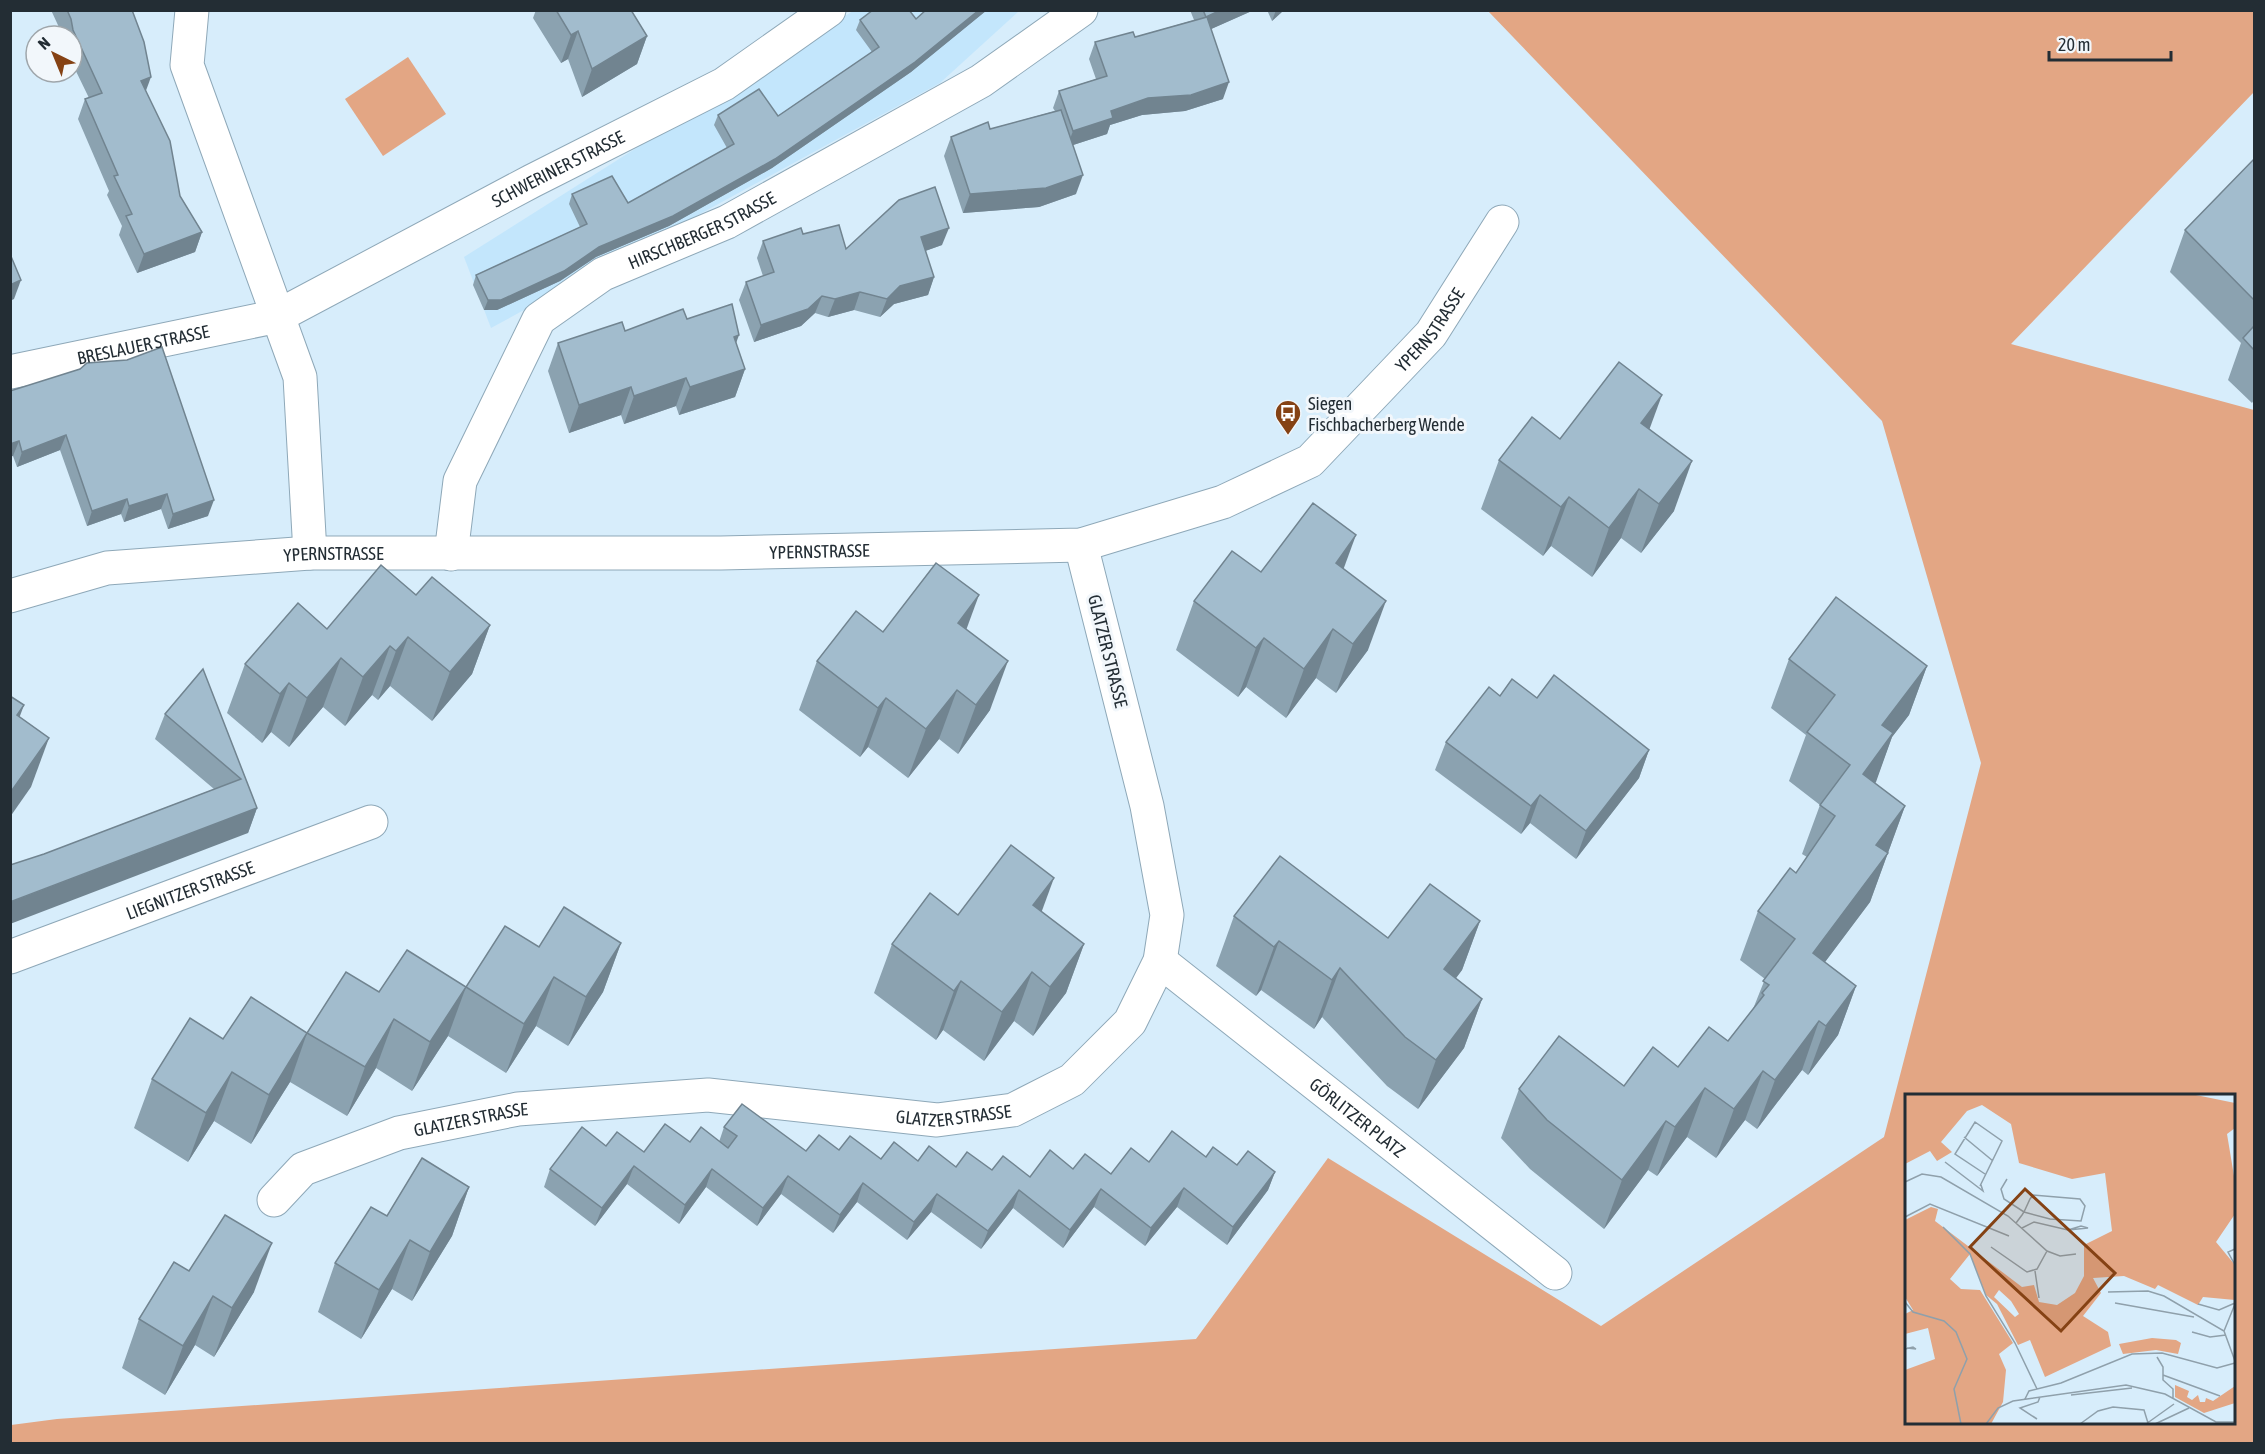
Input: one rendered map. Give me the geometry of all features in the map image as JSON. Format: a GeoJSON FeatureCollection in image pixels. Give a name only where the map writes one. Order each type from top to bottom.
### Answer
{"type":"FeatureCollection","features":[{"type":"Feature","properties":{"kind":"street"},"geometry":{"type":"LineString","coordinates":[[192,10],[187,64],[300,377],[310,553]]}},
{"type":"Feature","properties":{"kind":"street","name":"SCHWERINER STRASSE"},"geometry":{"type":"LineString","coordinates":[[278,316],[532,181],[724,84],[829,10]]}},
{"type":"Feature","properties":{"kind":"street","name":"HIRSCHBERGER STRASSE"},"geometry":{"type":"LineString","coordinates":[[451,554],[460,481],[539,319],[603,274],[727,222],[981,81],[1081,10]]}},
{"type":"Feature","properties":{"kind":"street","name":"YPERNSTRASSE"},"geometry":{"type":"LineString","coordinates":[[10,596],[108,568],[310,553],[732,553],[1081,545],[1223,502],[1310,461],[1431,334],[1502,222]]}},
{"type":"Feature","properties":{"kind":"street","name":"BRESLAUER STRASSE"},"geometry":{"type":"LineString","coordinates":[[10,372],[278,316]]}},
{"type":"Feature","properties":{"kind":"street","name":"GLATZER STRASSE"},"geometry":{"type":"LineString","coordinates":[[274,1200],[303,1169],[399,1133],[518,1109],[708,1095],[937,1120],[1012,1110],[1072,1080],[1130,1022],[1160,961],[1167,915],[1147,806],[1081,545]]}},
{"type":"Feature","properties":{"kind":"street","name":"LIEGNITZER STRASSE"},"geometry":{"type":"LineString","coordinates":[[10,957],[371,822]]}},
{"type":"Feature","properties":{"kind":"street","name":"GÖRLITZER PLATZ"},"geometry":{"type":"LineString","coordinates":[[1160,961],[1555,1273]]}},
{"type":"Feature","properties":{"kind":"shaded area"},"geometry":{"type":"Polygon","coordinates":[[[853,11],[1019,11],[940,83],[491,328],[464,257],[853,11]]]}},
{"type":"Feature","properties":{"kind":"shaded area"},"geometry":{"type":"Polygon","coordinates":[[[1488,11],[2254,11],[2254,92],[2011,344],[2254,410],[2254,1443],[11,1443],[11,1425],[57,1419],[1196,1339],[1328,1158],[1601,1326],[1884,1137],[1981,763],[1882,421],[1488,11]]]}},
{"type":"Feature","properties":{"kind":"shaded area"},"geometry":{"type":"Polygon","coordinates":[[[408,57],[446,114],[383,156],[345,99],[408,57]]]}},
{"type":"Feature","properties":{"kind":"building"},"geometry":{"type":"Polygon","coordinates":[[[67,10],[132,10],[144,42],[151,77],[141,81],[170,141],[180,196],[202,232],[144,254],[126,216],[132,214],[114,176],[118,175],[85,99],[102,93],[84,54],[84,24],[72,24],[67,10]]]}},
{"type":"Feature","properties":{"kind":"building"},"geometry":{"type":"Polygon","coordinates":[[[556,10],[631,10],[647,36],[592,69],[578,31],[571,35],[556,10]]]}},
{"type":"Feature","properties":{"kind":"building"},"geometry":{"type":"Polygon","coordinates":[[[873,10],[909,10],[916,19],[926,10],[979,10],[915,62],[775,159],[673,216],[599,247],[564,271],[501,300],[488,300],[476,275],[587,224],[572,194],[612,176],[628,203],[734,144],[718,115],[759,89],[778,116],[879,47],[860,20],[873,10]]]}},
{"type":"Feature","properties":{"kind":"building"},"geometry":{"type":"Polygon","coordinates":[[[1203,10],[1221,10],[1206,17],[1203,10]]]}},
{"type":"Feature","properties":{"kind":"building"},"geometry":{"type":"Polygon","coordinates":[[[1207,17],[1229,82],[1191,95],[1148,98],[1111,111],[1113,118],[1073,131],[1059,91],[1107,76],[1095,42],[1133,32],[1135,37],[1207,17]]]}},
{"type":"Feature","properties":{"kind":"building"},"geometry":{"type":"Polygon","coordinates":[[[1061,110],[1083,175],[1046,188],[970,194],[951,137],[988,122],[990,129],[1061,110]]]}},
{"type":"Feature","properties":{"kind":"building"},"geometry":{"type":"Polygon","coordinates":[[[2254,159],[2254,300],[2185,230],[2254,159]]]}},
{"type":"Feature","properties":{"kind":"building"},"geometry":{"type":"Polygon","coordinates":[[[935,187],[949,228],[921,237],[934,277],[900,286],[887,299],[860,292],[835,299],[822,296],[808,309],[761,325],[746,282],[774,272],[763,241],[801,228],[803,234],[839,225],[846,249],[899,200],[935,187]]]}},
{"type":"Feature","properties":{"kind":"building"},"geometry":{"type":"Polygon","coordinates":[[[10,254],[21,280],[10,285],[10,254]]]}},
{"type":"Feature","properties":{"kind":"building"},"geometry":{"type":"Polygon","coordinates":[[[732,304],[739,335],[734,337],[745,369],[690,387],[686,378],[634,396],[631,387],[579,405],[558,343],[622,322],[625,331],[683,309],[687,319],[732,304]]]}},
{"type":"Feature","properties":{"kind":"building"},"geometry":{"type":"Polygon","coordinates":[[[2254,326],[2254,350],[2243,338],[2254,326]]]}},
{"type":"Feature","properties":{"kind":"building"},"geometry":{"type":"Polygon","coordinates":[[[162,347],[214,500],[173,514],[167,494],[129,506],[127,499],[92,511],[66,435],[22,452],[19,441],[10,444],[10,391],[80,369],[87,363],[127,360],[162,347]]]}},
{"type":"Feature","properties":{"kind":"building"},"geometry":{"type":"Polygon","coordinates":[[[1619,362],[1662,395],[1641,423],[1692,461],[1659,504],[1639,489],[1609,528],[1569,497],[1561,507],[1499,460],[1532,417],[1560,439],[1619,362]]]}},
{"type":"Feature","properties":{"kind":"building"},"geometry":{"type":"Polygon","coordinates":[[[1313,503],[1356,535],[1336,563],[1386,601],[1353,644],[1333,629],[1304,669],[1264,638],[1256,648],[1194,601],[1232,551],[1261,572],[1313,503]]]}},
{"type":"Feature","properties":{"kind":"building"},"geometry":{"type":"Polygon","coordinates":[[[936,563],[979,595],[958,623],[1008,661],[976,705],[957,690],[926,729],[886,698],[878,708],[817,661],[856,611],[883,632],[936,563]]]}},
{"type":"Feature","properties":{"kind":"building"},"geometry":{"type":"Polygon","coordinates":[[[381,565],[416,595],[432,577],[490,625],[450,672],[408,637],[396,651],[390,646],[363,677],[341,658],[307,698],[289,683],[280,694],[245,664],[298,603],[327,629],[381,565]]]}},
{"type":"Feature","properties":{"kind":"building"},"geometry":{"type":"Polygon","coordinates":[[[1836,597],[1927,666],[1882,725],[1893,733],[1863,774],[1905,806],[1876,845],[1888,853],[1813,953],[1856,986],[1826,1026],[1819,1021],[1775,1080],[1763,1071],[1734,1109],[1705,1088],[1675,1127],[1666,1121],[1622,1180],[1547,1120],[1519,1089],[1559,1036],[1624,1086],[1653,1047],[1678,1067],[1709,1027],[1728,1041],[1764,995],[1762,993],[1769,985],[1763,981],[1795,939],[1758,911],[1790,868],[1796,873],[1835,816],[1820,805],[1850,765],[1807,732],[1835,695],[1789,659],[1836,597]]]}},
{"type":"Feature","properties":{"kind":"building"},"geometry":{"type":"Polygon","coordinates":[[[203,669],[257,808],[10,902],[10,865],[241,779],[165,714],[203,669]]]}},
{"type":"Feature","properties":{"kind":"building"},"geometry":{"type":"Polygon","coordinates":[[[1554,675],[1649,750],[1586,831],[1540,795],[1531,806],[1446,742],[1489,687],[1500,696],[1512,679],[1537,698],[1554,675]]]}},
{"type":"Feature","properties":{"kind":"building"},"geometry":{"type":"Polygon","coordinates":[[[10,696],[24,705],[17,715],[49,738],[10,793],[10,696]]]}},
{"type":"Feature","properties":{"kind":"building"},"geometry":{"type":"Polygon","coordinates":[[[1011,845],[1054,878],[1033,905],[1084,944],[1050,987],[1032,972],[1002,1012],[961,981],[954,991],[892,944],[930,893],[958,915],[1011,845]]]}},
{"type":"Feature","properties":{"kind":"building"},"geometry":{"type":"Polygon","coordinates":[[[1280,856],[1388,938],[1430,884],[1480,921],[1444,969],[1482,999],[1436,1060],[1405,1037],[1340,968],[1332,980],[1279,941],[1274,947],[1234,916],[1280,856]]]}},
{"type":"Feature","properties":{"kind":"building"},"geometry":{"type":"Polygon","coordinates":[[[564,907],[621,943],[586,997],[554,977],[524,1024],[466,987],[505,926],[539,947],[564,907]]]}},
{"type":"Feature","properties":{"kind":"building"},"geometry":{"type":"Polygon","coordinates":[[[407,950],[466,987],[430,1042],[394,1019],[365,1067],[307,1033],[346,972],[379,992],[407,950]]]}},
{"type":"Feature","properties":{"kind":"building"},"geometry":{"type":"Polygon","coordinates":[[[251,997],[307,1033],[269,1095],[232,1072],[206,1113],[152,1079],[190,1018],[223,1039],[251,997]]]}},
{"type":"Feature","properties":{"kind":"building"},"geometry":{"type":"Polygon","coordinates":[[[742,1104],[806,1151],[819,1135],[839,1150],[850,1136],[881,1159],[894,1142],[918,1161],[929,1146],[956,1167],[967,1152],[992,1170],[1003,1156],[1030,1177],[1050,1150],[1073,1169],[1085,1154],[1111,1174],[1131,1148],[1149,1162],[1172,1131],[1206,1157],[1213,1147],[1237,1165],[1248,1151],[1275,1172],[1233,1227],[1184,1188],[1151,1228],[1101,1189],[1070,1230],[1019,1190],[988,1231],[937,1194],[914,1222],[863,1183],[840,1215],[788,1176],[763,1208],[712,1169],[685,1205],[634,1166],[602,1208],[550,1169],[582,1127],[606,1146],[617,1132],[644,1152],[665,1124],[690,1142],[701,1127],[728,1148],[737,1136],[724,1127],[742,1104]]]}},
{"type":"Feature","properties":{"kind":"building"},"geometry":{"type":"Polygon","coordinates":[[[422,1158],[469,1187],[430,1252],[410,1240],[379,1290],[335,1263],[371,1207],[387,1216],[422,1158]]]}},
{"type":"Feature","properties":{"kind":"building"},"geometry":{"type":"Polygon","coordinates":[[[225,1215],[272,1243],[232,1308],[213,1296],[183,1346],[139,1319],[174,1262],[189,1271],[225,1215]]]}},
{"type":"Feature","properties":{"kind":"place","name":"Siegen Fischbacherberg Wende"},"geometry":{"type":"Point","coordinates":[1288,436]}}]}
